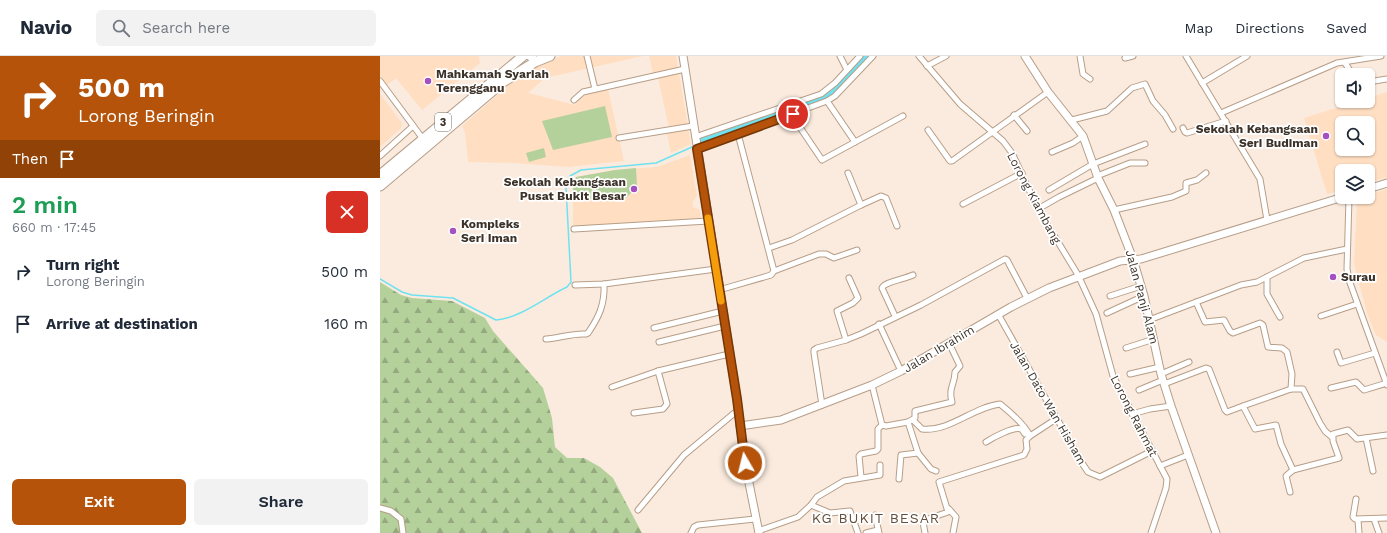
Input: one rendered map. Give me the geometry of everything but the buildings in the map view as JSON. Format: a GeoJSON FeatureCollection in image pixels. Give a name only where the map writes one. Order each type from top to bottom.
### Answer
{"type":"FeatureCollection","features":[{"type":"Feature","properties":{"kind":"highway"},"geometry":{"type":"LineString","coordinates":[[507,68],[510,63],[510,56]]}},
{"type":"Feature","properties":{"kind":"highway","name":"3"},"geometry":{"type":"LineString","coordinates":[[380,175],[522,56]]}},
{"type":"Feature","properties":{"kind":"highway","name":"3"},"geometry":{"type":"LineString","coordinates":[[380,186],[504,82],[531,57],[544,56]]}},
{"type":"Feature","properties":{"kind":"highway","name":"3"},"geometry":{"type":"LineString","coordinates":[[504,82],[535,62],[550,56]]}},
{"type":"Feature","properties":{"kind":"main road"},"geometry":{"type":"LineString","coordinates":[[682,56],[758,532]]}},
{"type":"Feature","properties":{"kind":"main road","name":"Jalan Panji Alam"},"geometry":{"type":"LineString","coordinates":[[1025,56],[1048,92],[1072,120],[1083,136],[1098,177],[1114,210],[1133,259],[1144,296],[1162,376],[1171,406],[1216,533]]}},
{"type":"Feature","properties":{"kind":"main road"},"geometry":{"type":"LineString","coordinates":[[1375,187],[1387,183]]}},
{"type":"Feature","properties":{"kind":"main road","name":"Jalan Ibrahim"},"geometry":{"type":"LineString","coordinates":[[740,426],[781,420],[822,406],[872,385],[901,371],[948,342],[1027,298],[1078,275],[1120,261],[1141,259],[1335,199]]}},
{"type":"Feature","properties":{"kind":"street"},"geometry":{"type":"LineString","coordinates":[[587,56],[595,89]]}},
{"type":"Feature","properties":{"kind":"street"},"geometry":{"type":"LineString","coordinates":[[840,56],[847,70]]}},
{"type":"Feature","properties":{"kind":"street"},"geometry":{"type":"LineString","coordinates":[[695,137],[821,94],[835,83],[860,56]]}},
{"type":"Feature","properties":{"kind":"street"},"geometry":{"type":"LineString","coordinates":[[697,149],[827,101],[835,96],[873,56]]}},
{"type":"Feature","properties":{"kind":"street","name":"Lorong Kiambang"},"geometry":{"type":"LineString","coordinates":[[919,56],[960,104],[1003,141],[1022,173],[1038,210],[1078,275]]}},
{"type":"Feature","properties":{"kind":"street"},"geometry":{"type":"LineString","coordinates":[[928,66],[946,56]]}},
{"type":"Feature","properties":{"kind":"street"},"geometry":{"type":"LineString","coordinates":[[1080,56],[1083,74],[1090,79]]}},
{"type":"Feature","properties":{"kind":"street"},"geometry":{"type":"LineString","coordinates":[[1125,58],[1133,56]]}},
{"type":"Feature","properties":{"kind":"street"},"geometry":{"type":"LineString","coordinates":[[1186,56],[1260,179],[1267,220]]}},
{"type":"Feature","properties":{"kind":"street"},"geometry":{"type":"LineString","coordinates":[[1202,84],[1247,56]]}},
{"type":"Feature","properties":{"kind":"street"},"geometry":{"type":"LineString","coordinates":[[1337,56],[1346,68]]}},
{"type":"Feature","properties":{"kind":"street"},"geometry":{"type":"LineString","coordinates":[[1221,113],[1342,63],[1381,56]]}},
{"type":"Feature","properties":{"kind":"street"},"geometry":{"type":"LineString","coordinates":[[574,100],[580,93],[685,69]]}},
{"type":"Feature","properties":{"kind":"street"},"geometry":{"type":"LineString","coordinates":[[1375,81],[1387,78]]}},
{"type":"Feature","properties":{"kind":"street"},"geometry":{"type":"LineString","coordinates":[[380,80],[423,139]]}},
{"type":"Feature","properties":{"kind":"street"},"geometry":{"type":"LineString","coordinates":[[1072,120],[1105,112],[1128,91],[1145,84],[1153,101],[1165,115],[1173,128]]}},
{"type":"Feature","properties":{"kind":"street"},"geometry":{"type":"LineString","coordinates":[[928,130],[950,162],[1048,92]]}},
{"type":"Feature","properties":{"kind":"street"},"geometry":{"type":"LineString","coordinates":[[827,101],[855,142]]}},
{"type":"Feature","properties":{"kind":"street"},"geometry":{"type":"LineString","coordinates":[[793,114],[822,160],[903,116]]}},
{"type":"Feature","properties":{"kind":"street"},"geometry":{"type":"LineString","coordinates":[[1014,115],[1027,131]]}},
{"type":"Feature","properties":{"kind":"street"},"geometry":{"type":"LineString","coordinates":[[1183,128],[1187,133],[1226,121]]}},
{"type":"Feature","properties":{"kind":"street"},"geometry":{"type":"LineString","coordinates":[[380,156],[413,126]]}},
{"type":"Feature","properties":{"kind":"street"},"geometry":{"type":"LineString","coordinates":[[619,138],[693,126]]}},
{"type":"Feature","properties":{"kind":"street"},"geometry":{"type":"LineString","coordinates":[[738,134],[774,271]]}},
{"type":"Feature","properties":{"kind":"street"},"geometry":{"type":"LineString","coordinates":[[1052,152],[1073,143],[1083,136]]}},
{"type":"Feature","properties":{"kind":"street"},"geometry":{"type":"LineString","coordinates":[[1048,190],[1093,164],[1144,144]]}},
{"type":"Feature","properties":{"kind":"street"},"geometry":{"type":"LineString","coordinates":[[1038,210],[1059,197],[1098,177],[1130,163],[1145,164]]}},
{"type":"Feature","properties":{"kind":"street"},"geometry":{"type":"LineString","coordinates":[[848,173],[861,204]]}},
{"type":"Feature","properties":{"kind":"street"},"geometry":{"type":"LineString","coordinates":[[963,204],[1022,173]]}},
{"type":"Feature","properties":{"kind":"street"},"geometry":{"type":"LineString","coordinates":[[1114,210],[1172,196],[1186,191],[1186,184],[1197,180],[1206,173]]}},
{"type":"Feature","properties":{"kind":"street"},"geometry":{"type":"LineString","coordinates":[[769,248],[792,240],[861,204],[884,196],[897,226]]}},
{"type":"Feature","properties":{"kind":"street"},"geometry":{"type":"LineString","coordinates":[[1331,388],[1356,382],[1364,390],[1387,384],[1356,304],[1349,280],[1347,249],[1349,204]]}},
{"type":"Feature","properties":{"kind":"street"},"geometry":{"type":"LineString","coordinates":[[574,229],[708,221]]}},
{"type":"Feature","properties":{"kind":"street"},"geometry":{"type":"LineString","coordinates":[[1149,320],[1241,285],[1257,282],[1304,258],[1347,249]]}},
{"type":"Feature","properties":{"kind":"street"},"geometry":{"type":"LineString","coordinates":[[719,290],[771,275],[774,271],[819,254],[826,254],[834,258],[857,250]]}},
{"type":"Feature","properties":{"kind":"street"},"geometry":{"type":"LineString","coordinates":[[822,406],[814,350],[846,340],[921,305],[1006,259],[1027,298]]}},
{"type":"Feature","properties":{"kind":"street"},"geometry":{"type":"LineString","coordinates":[[575,285],[604,284],[716,270]]}},
{"type":"Feature","properties":{"kind":"street"},"geometry":{"type":"LineString","coordinates":[[895,316],[882,288],[887,283],[903,280],[913,275]]}},
{"type":"Feature","properties":{"kind":"street","name":"Lorong Rahmat"},"geometry":{"type":"LineString","coordinates":[[1078,275],[1096,314],[1112,376],[1160,466],[1167,483],[1152,533]]}},
{"type":"Feature","properties":{"kind":"street"},"geometry":{"type":"LineString","coordinates":[[1267,277],[1267,294],[1280,317]]}},
{"type":"Feature","properties":{"kind":"street"},"geometry":{"type":"LineString","coordinates":[[846,340],[837,311],[858,298],[849,278]]}},
{"type":"Feature","properties":{"kind":"street"},"geometry":{"type":"LineString","coordinates":[[546,339],[560,338],[572,334],[588,333],[601,311],[605,298],[604,284]]}},
{"type":"Feature","properties":{"kind":"street"},"geometry":{"type":"LineString","coordinates":[[1110,296],[1141,286]]}},
{"type":"Feature","properties":{"kind":"street"},"geometry":{"type":"LineString","coordinates":[[1107,313],[1144,296]]}},
{"type":"Feature","properties":{"kind":"street"},"geometry":{"type":"LineString","coordinates":[[1196,302],[1205,322],[1224,320],[1230,331],[1234,333],[1260,323],[1263,325],[1268,347],[1282,348],[1287,352],[1292,374],[1291,389]]}},
{"type":"Feature","properties":{"kind":"street"},"geometry":{"type":"LineString","coordinates":[[1321,316],[1356,304]]}},
{"type":"Feature","properties":{"kind":"street"},"geometry":{"type":"LineString","coordinates":[[654,328],[723,311]]}},
{"type":"Feature","properties":{"kind":"street","name":"Jalan Dato Wan Hisham"},"geometry":{"type":"LineString","coordinates":[[998,314],[1056,419],[1088,472],[1100,477],[1152,451]]}},
{"type":"Feature","properties":{"kind":"street"},"geometry":{"type":"LineString","coordinates":[[879,324],[901,371]]}},
{"type":"Feature","properties":{"kind":"street"},"geometry":{"type":"LineString","coordinates":[[659,342],[725,326]]}},
{"type":"Feature","properties":{"kind":"street"},"geometry":{"type":"LineString","coordinates":[[1126,348],[1154,339]]}},
{"type":"Feature","properties":{"kind":"street"},"geometry":{"type":"LineString","coordinates":[[936,471],[931,469],[918,453],[911,421],[915,411],[917,410],[952,402],[950,393],[951,386],[955,379],[955,372],[960,366],[948,342]]}},
{"type":"Feature","properties":{"kind":"street"},"geometry":{"type":"LineString","coordinates":[[1337,352],[1341,363],[1375,353]]}},
{"type":"Feature","properties":{"kind":"street"},"geometry":{"type":"LineString","coordinates":[[612,387],[658,371],[729,354]]}},
{"type":"Feature","properties":{"kind":"street"},"geometry":{"type":"LineString","coordinates":[[1139,390],[1189,362]]}},
{"type":"Feature","properties":{"kind":"street"},"geometry":{"type":"LineString","coordinates":[[1130,374],[1162,376],[1206,368],[1212,373],[1227,412],[1291,389],[1300,388],[1305,391],[1316,417],[1325,431],[1332,437],[1339,458],[1293,470],[1286,476],[1290,492]]}},
{"type":"Feature","properties":{"kind":"street"},"geometry":{"type":"LineString","coordinates":[[634,414],[663,409],[667,404],[658,371]]}},
{"type":"Feature","properties":{"kind":"street"},"geometry":{"type":"LineString","coordinates":[[872,385],[882,425]]}},
{"type":"Feature","properties":{"kind":"street"},"geometry":{"type":"LineString","coordinates":[[882,425],[886,426],[911,421],[922,429],[934,428],[962,419],[970,413],[1000,404],[1010,412],[1018,422],[1025,425],[1030,435]]}},
{"type":"Feature","properties":{"kind":"street"},"geometry":{"type":"LineString","coordinates":[[1132,414],[1150,409],[1171,406]]}},
{"type":"Feature","properties":{"kind":"street"},"geometry":{"type":"LineString","coordinates":[[1243,406],[1246,408],[1252,428],[1255,429],[1276,425],[1281,444],[1293,470]]}},
{"type":"Feature","properties":{"kind":"street"},"geometry":{"type":"LineString","coordinates":[[638,510],[684,455],[738,410]]}},
{"type":"Feature","properties":{"kind":"street"},"geometry":{"type":"LineString","coordinates":[[953,533],[956,517],[949,509],[939,482],[1024,455],[1027,449],[1026,440],[1030,435],[1056,419]]}},
{"type":"Feature","properties":{"kind":"street"},"geometry":{"type":"LineString","coordinates":[[861,477],[859,456],[878,449],[878,429],[882,425]]}},
{"type":"Feature","properties":{"kind":"street"},"geometry":{"type":"LineString","coordinates":[[986,442],[994,436],[1016,428],[1030,435]]}},
{"type":"Feature","properties":{"kind":"street"},"geometry":{"type":"LineString","coordinates":[[1332,437],[1334,434],[1344,430],[1348,430],[1357,439],[1387,436]]}},
{"type":"Feature","properties":{"kind":"street"},"geometry":{"type":"LineString","coordinates":[[1366,438],[1373,471]]}},
{"type":"Feature","properties":{"kind":"street"},"geometry":{"type":"LineString","coordinates":[[899,479],[901,456],[918,453]]}},
{"type":"Feature","properties":{"kind":"street"},"geometry":{"type":"LineString","coordinates":[[1160,466],[1188,455]]}},
{"type":"Feature","properties":{"kind":"street"},"geometry":{"type":"LineString","coordinates":[[758,532],[798,517],[819,496],[844,481],[880,475],[880,465]]}},
{"type":"Feature","properties":{"kind":"street"},"geometry":{"type":"LineString","coordinates":[[1356,499],[1353,517],[1358,520],[1387,518]]}},
{"type":"Feature","properties":{"kind":"street"},"geometry":{"type":"LineString","coordinates":[[811,505],[830,514],[850,511],[858,533]]}},
{"type":"Feature","properties":{"kind":"street"},"geometry":{"type":"LineString","coordinates":[[380,508],[390,511],[401,519],[403,533]]}},
{"type":"Feature","properties":{"kind":"street"},"geometry":{"type":"LineString","coordinates":[[925,533],[923,522],[925,520],[945,514],[949,509]]}},
{"type":"Feature","properties":{"kind":"street"},"geometry":{"type":"LineString","coordinates":[[866,533],[878,531],[875,515]]}},
{"type":"Feature","properties":{"kind":"street"},"geometry":{"type":"LineString","coordinates":[[691,533],[694,527],[698,525],[755,519]]}},
{"type":"Feature","properties":{"kind":"street"},"geometry":{"type":"LineString","coordinates":[[1374,519],[1379,533]]}},
{"type":"Feature","properties":{"kind":"street"},"geometry":{"type":"LineString","coordinates":[[1358,520],[1359,533]]}},
{"type":"Feature","properties":{"kind":"shaded area","name":"Mahkamah Syariah Terengganu"},"geometry":{"type":"Polygon","coordinates":[[[380,56],[479,56],[480,63],[422,110],[396,78],[387,85],[380,75],[380,56]]]}},
{"type":"Feature","properties":{"kind":"shaded area"},"geometry":{"type":"Polygon","coordinates":[[[562,56],[643,56],[545,78],[528,93],[575,105],[581,95],[608,89],[624,161],[568,167],[514,163],[468,162],[465,133],[462,126],[528,68],[544,61],[562,56]]]}},
{"type":"Feature","properties":{"kind":"shaded area"},"geometry":{"type":"Polygon","coordinates":[[[649,56],[676,56],[691,144],[671,153],[667,133],[670,132],[658,78],[654,78],[649,56]]]}},
{"type":"Feature","properties":{"kind":"shaded area","name":"Sekolah Kebangsaan Seri Budiman"},"geometry":{"type":"Polygon","coordinates":[[[1387,92],[1387,177],[1375,181],[1375,164],[1335,164],[1335,192],[1327,194],[1304,118],[1336,108],[1375,108],[1375,96],[1387,92]]]}},
{"type":"Feature","properties":{"kind":"shaded area"},"geometry":{"type":"Polygon","coordinates":[[[380,94],[402,123],[401,128],[380,147],[380,94]]]}},
{"type":"Feature","properties":{"kind":"shaded area","name":"Sekolah Kebangsaan Pusat Bukit Besar"},"geometry":{"type":"Polygon","coordinates":[[[690,155],[697,196],[693,201],[693,207],[700,210],[701,219],[573,226],[573,183],[576,177],[615,170],[657,167],[690,155]]]}},
{"type":"Feature","properties":{"kind":"shaded area"},"geometry":{"type":"Polygon","coordinates":[[[1387,189],[1387,342],[1376,335],[1367,313],[1354,264],[1357,204],[1375,204],[1375,193],[1387,189]]]}},
{"type":"Feature","properties":{"kind":"green space"},"geometry":{"type":"Polygon","coordinates":[[[605,106],[612,137],[553,150],[542,121],[605,106]]]}},
{"type":"Feature","properties":{"kind":"green space"},"geometry":{"type":"Polygon","coordinates":[[[544,148],[546,157],[529,162],[526,153],[544,148]]]}},
{"type":"Feature","properties":{"kind":"green space"},"geometry":{"type":"Polygon","coordinates":[[[636,168],[637,187],[626,198],[573,200],[573,183],[576,177],[636,168]]]}},
{"type":"Feature","properties":{"kind":"green space"},"geometry":{"type":"Polygon","coordinates":[[[380,282],[401,295],[412,298],[452,301],[485,318],[493,331],[543,388],[552,418],[555,447],[567,458],[584,458],[600,467],[613,478],[642,533],[380,533],[380,282]]]}},
{"type":"Feature","properties":{"kind":"waterway"},"geometry":{"type":"LineString","coordinates":[[700,143],[820,98],[829,92],[864,56]]}},
{"type":"Feature","properties":{"kind":"waterway"},"geometry":{"type":"LineString","coordinates":[[380,279],[402,292],[412,295],[453,298],[496,320],[515,315],[567,287],[571,282],[566,187],[570,176],[581,170],[656,163],[692,147]]}},
{"type":"Feature","properties":{"kind":"slow traffic"},"geometry":{"type":"LineString","coordinates":[[708,218],[721,301]]}},
{"type":"Feature","properties":{"kind":"place","name":"Mahkamah Syariah Terengganu"},"geometry":{"type":"Point","coordinates":[428,81]}},
{"type":"Feature","properties":{"kind":"place","name":"Sekolah Kebangsaan Seri Budiman"},"geometry":{"type":"Point","coordinates":[1326,136]}},
{"type":"Feature","properties":{"kind":"place","name":"Sekolah Kebangsaan Pusat Bukit Besar"},"geometry":{"type":"Point","coordinates":[634,189]}},
{"type":"Feature","properties":{"kind":"place","name":"Kompleks Seri Iman"},"geometry":{"type":"Point","coordinates":[453,231]}},
{"type":"Feature","properties":{"kind":"place","name":"Surau"},"geometry":{"type":"Point","coordinates":[1333,277]}},
{"type":"Feature","properties":{"kind":"district","name":"KG BUKIT BESAR"},"geometry":{"type":"Point","coordinates":[876,518]}},
{"type":"Feature","properties":{"kind":"route"},"geometry":{"type":"LineString","coordinates":[[745,463],[737,399],[697,149],[793,114]]}}]}
